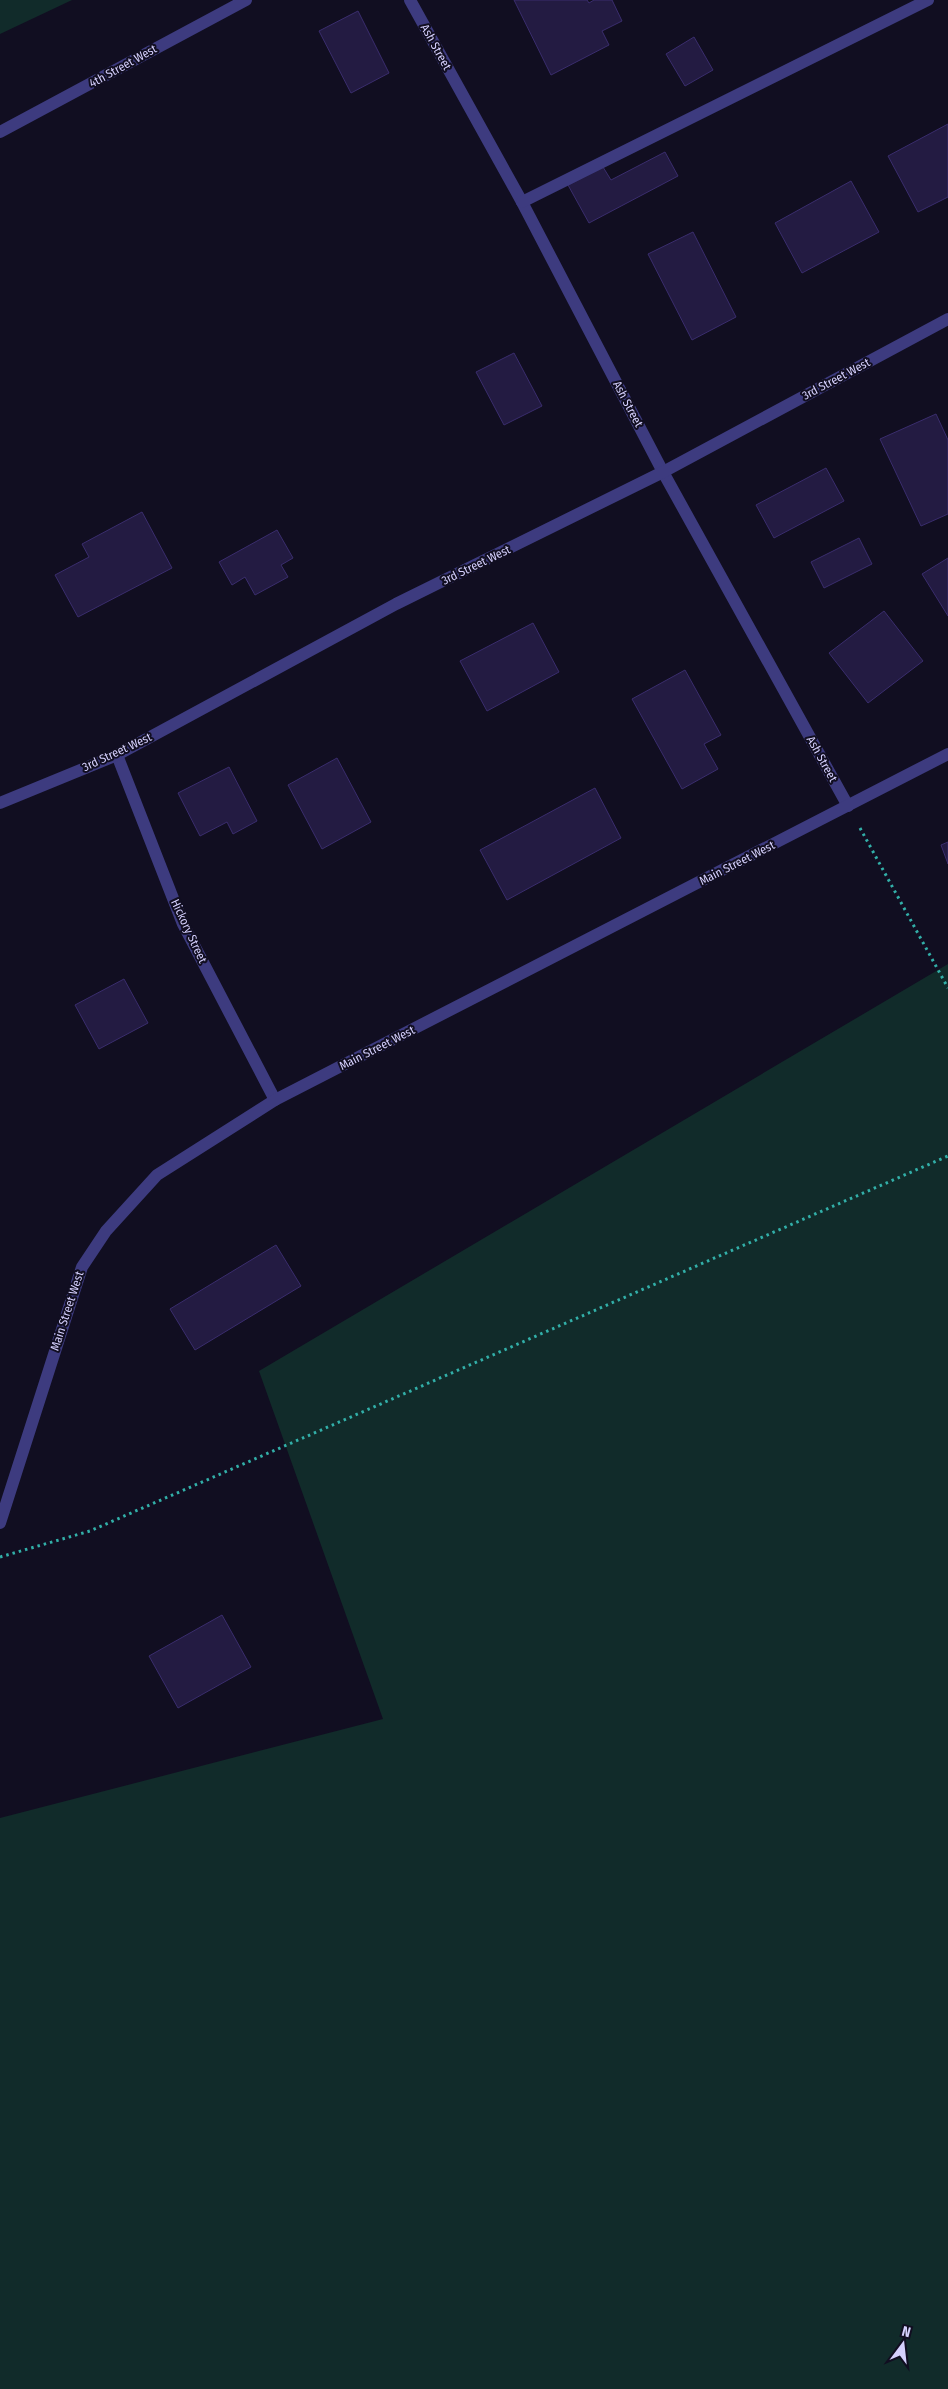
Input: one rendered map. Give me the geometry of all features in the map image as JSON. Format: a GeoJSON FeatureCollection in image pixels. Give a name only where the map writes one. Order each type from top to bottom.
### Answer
{"type":"FeatureCollection","features":[{"type":"Feature","properties":{"kind":"street","name":"4th Street West"},"geometry":{"type":"LineString","coordinates":[[0,132],[246,0]]}},
{"type":"Feature","properties":{"kind":"street","name":"Ash Street"},"geometry":{"type":"LineString","coordinates":[[410,0],[522,202],[663,472],[848,806]]}},
{"type":"Feature","properties":{"kind":"street"},"geometry":{"type":"LineString","coordinates":[[522,202],[928,0]]}},
{"type":"Feature","properties":{"kind":"street","name":"3rd Street West"},"geometry":{"type":"LineString","coordinates":[[0,802],[117,754],[396,604],[663,472],[948,319]]}},
{"type":"Feature","properties":{"kind":"street","name":"Hickory Street"},"geometry":{"type":"LineString","coordinates":[[117,754],[183,924],[276,1100]]}},
{"type":"Feature","properties":{"kind":"street","name":"Main Street West"},"geometry":{"type":"LineString","coordinates":[[0,1523],[82,1267],[106,1231],[157,1175],[276,1100],[948,754]]}},
{"type":"Feature","properties":{"kind":"path"},"geometry":{"type":"LineString","coordinates":[[848,806],[948,988]]}},
{"type":"Feature","properties":{"kind":"path"},"geometry":{"type":"LineString","coordinates":[[0,1556],[90,1531],[948,1156]]}},
{"type":"Feature","properties":{"kind":"green space"},"geometry":{"type":"Polygon","coordinates":[[[0,0],[72,0],[0,34],[0,0]]]}},
{"type":"Feature","properties":{"kind":"green space"},"geometry":{"type":"Polygon","coordinates":[[[948,964],[948,2389],[0,2389],[0,1818],[383,1719],[259,1371],[948,964]]]}},
{"type":"Feature","properties":{"kind":"building"},"geometry":{"type":"Polygon","coordinates":[[[514,0],[587,0],[589,3],[594,0],[612,0],[622,21],[602,31],[609,45],[551,75],[514,0]]]}},
{"type":"Feature","properties":{"kind":"building"},"geometry":{"type":"Polygon","coordinates":[[[358,11],[389,73],[351,93],[319,31],[358,11]]]}},
{"type":"Feature","properties":{"kind":"building"},"geometry":{"type":"Polygon","coordinates":[[[694,37],[713,70],[685,86],[666,54],[694,37]]]}},
{"type":"Feature","properties":{"kind":"building"},"geometry":{"type":"Polygon","coordinates":[[[948,124],[948,197],[918,212],[888,156],[948,124]]]}},
{"type":"Feature","properties":{"kind":"building"},"geometry":{"type":"Polygon","coordinates":[[[665,152],[678,176],[589,223],[568,185],[603,167],[611,180],[665,152]]]}},
{"type":"Feature","properties":{"kind":"building"},"geometry":{"type":"Polygon","coordinates":[[[851,181],[879,232],[802,273],[775,223],[851,181]]]}},
{"type":"Feature","properties":{"kind":"building"},"geometry":{"type":"Polygon","coordinates":[[[693,232],[736,317],[692,340],[648,254],[693,232]]]}},
{"type":"Feature","properties":{"kind":"building"},"geometry":{"type":"Polygon","coordinates":[[[514,353],[542,406],[504,425],[476,372],[514,353]]]}},
{"type":"Feature","properties":{"kind":"building"},"geometry":{"type":"Polygon","coordinates":[[[936,414],[948,440],[948,514],[921,526],[880,439],[936,414]]]}},
{"type":"Feature","properties":{"kind":"building"},"geometry":{"type":"Polygon","coordinates":[[[826,468],[844,501],[774,538],[756,505],[826,468]]]}},
{"type":"Feature","properties":{"kind":"building"},"geometry":{"type":"Polygon","coordinates":[[[142,512],[172,568],[78,617],[55,575],[89,557],[82,544],[142,512]]]}},
{"type":"Feature","properties":{"kind":"building"},"geometry":{"type":"Polygon","coordinates":[[[277,530],[293,558],[281,565],[288,577],[255,595],[245,577],[232,585],[219,562],[277,530]]]}},
{"type":"Feature","properties":{"kind":"building"},"geometry":{"type":"Polygon","coordinates":[[[859,538],[872,564],[824,588],[811,562],[859,538]]]}},
{"type":"Feature","properties":{"kind":"building"},"geometry":{"type":"Polygon","coordinates":[[[948,558],[948,616],[922,574],[948,558]]]}},
{"type":"Feature","properties":{"kind":"building"},"geometry":{"type":"Polygon","coordinates":[[[884,611],[923,661],[868,703],[829,653],[884,611]]]}},
{"type":"Feature","properties":{"kind":"building"},"geometry":{"type":"Polygon","coordinates":[[[533,623],[559,672],[487,711],[460,661],[533,623]]]}},
{"type":"Feature","properties":{"kind":"building"},"geometry":{"type":"Polygon","coordinates":[[[685,670],[721,735],[704,744],[718,769],[682,789],[632,699],[685,670]]]}},
{"type":"Feature","properties":{"kind":"building"},"geometry":{"type":"Polygon","coordinates":[[[337,758],[371,822],[322,849],[288,785],[337,758]]]}},
{"type":"Feature","properties":{"kind":"building"},"geometry":{"type":"Polygon","coordinates":[[[229,767],[257,821],[233,834],[227,822],[200,836],[178,793],[229,767]]]}},
{"type":"Feature","properties":{"kind":"building"},"geometry":{"type":"Polygon","coordinates":[[[595,788],[621,838],[507,900],[480,850],[595,788]]]}},
{"type":"Feature","properties":{"kind":"building"},"geometry":{"type":"Polygon","coordinates":[[[948,842],[948,864],[941,845],[948,842]]]}},
{"type":"Feature","properties":{"kind":"building"},"geometry":{"type":"Polygon","coordinates":[[[124,979],[148,1023],[99,1049],[75,1005],[124,979]]]}},
{"type":"Feature","properties":{"kind":"building"},"geometry":{"type":"Polygon","coordinates":[[[276,1245],[301,1286],[195,1350],[170,1309],[276,1245]]]}},
{"type":"Feature","properties":{"kind":"building"},"geometry":{"type":"Polygon","coordinates":[[[222,1615],[251,1667],[178,1708],[149,1656],[222,1615]]]}}]}
